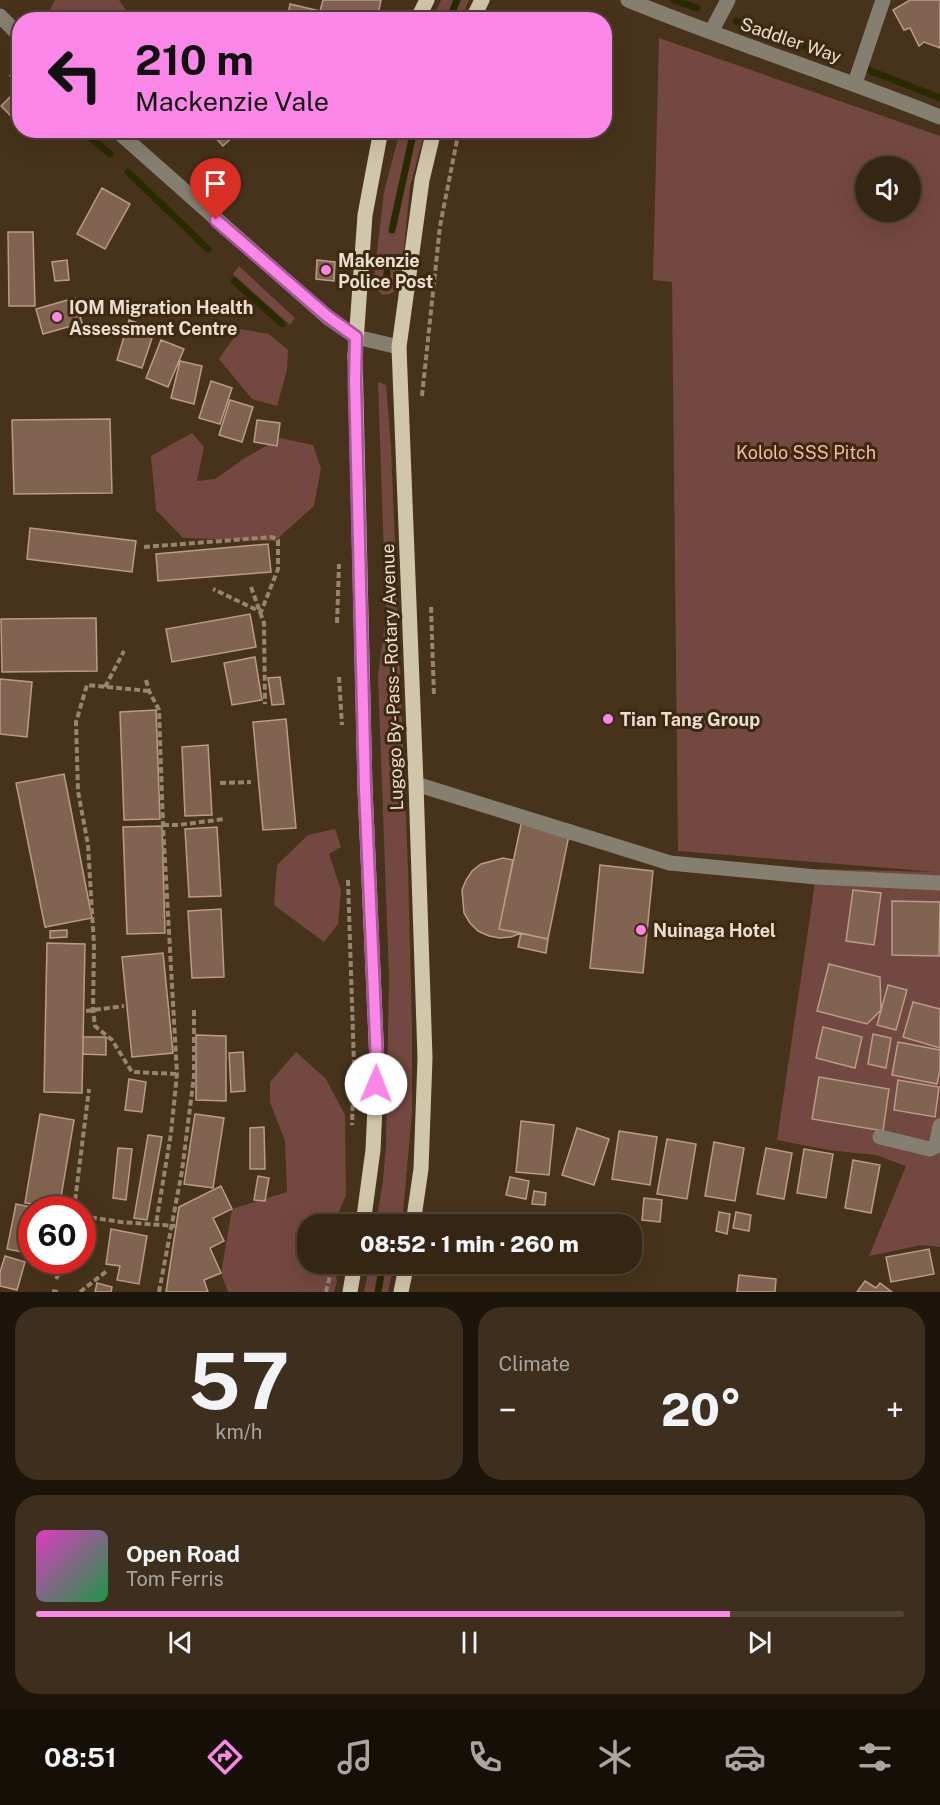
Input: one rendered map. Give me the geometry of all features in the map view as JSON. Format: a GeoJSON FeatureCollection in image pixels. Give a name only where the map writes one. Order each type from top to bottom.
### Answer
{"type":"FeatureCollection","features":[{"type":"Feature","properties":{"kind":"main road","name":"Lugogo By-Pass - Rotary Avenue"},"geometry":{"type":"LineString","coordinates":[[364,1214],[373,1150],[377,1062],[364,753],[355,380],[365,215],[379,138]]}},
{"type":"Feature","properties":{"kind":"main road","name":"Lugogo By-Pass - Rotary Avenue"},"geometry":{"type":"LineString","coordinates":[[414,1214],[423,1140],[425,1058],[399,347],[422,180],[432,138]]}},
{"type":"Feature","properties":{"kind":"main road"},"geometry":{"type":"LineString","coordinates":[[350,1292],[353,1274]]}},
{"type":"Feature","properties":{"kind":"main road"},"geometry":{"type":"LineString","coordinates":[[401,1292],[405,1274]]}},
{"type":"Feature","properties":{"kind":"street","name":"Saddler Way"},"geometry":{"type":"LineString","coordinates":[[630,0],[940,117]]}},
{"type":"Feature","properties":{"kind":"street"},"geometry":{"type":"LineString","coordinates":[[711,32],[728,0]]}},
{"type":"Feature","properties":{"kind":"street"},"geometry":{"type":"LineString","coordinates":[[855,83],[883,0]]}},
{"type":"Feature","properties":{"kind":"street"},"geometry":{"type":"LineString","coordinates":[[0,16],[12,28]]}},
{"type":"Feature","properties":{"kind":"street"},"geometry":{"type":"LineString","coordinates":[[125,138],[276,274],[327,316],[356,337],[399,347]]}},
{"type":"Feature","properties":{"kind":"street"},"geometry":{"type":"LineString","coordinates":[[416,784],[670,862],[816,877],[940,883]]}},
{"type":"Feature","properties":{"kind":"street"},"geometry":{"type":"LineString","coordinates":[[880,1137],[930,1149],[936,1146],[940,1126]]}},
{"type":"Feature","properties":{"kind":"path"},"geometry":{"type":"LineString","coordinates":[[422,398],[440,226],[457,138]]}},
{"type":"Feature","properties":{"kind":"path"},"geometry":{"type":"LineString","coordinates":[[144,548],[276,538],[278,540],[278,569],[261,612]]}},
{"type":"Feature","properties":{"kind":"path"},"geometry":{"type":"LineString","coordinates":[[251,587],[264,623],[265,704]]}},
{"type":"Feature","properties":{"kind":"path"},"geometry":{"type":"LineString","coordinates":[[213,589],[261,612]]}},
{"type":"Feature","properties":{"kind":"path"},"geometry":{"type":"LineString","coordinates":[[105,687],[124,651]]}},
{"type":"Feature","properties":{"kind":"path"},"geometry":{"type":"LineString","coordinates":[[339,677],[343,734]]}},
{"type":"Feature","properties":{"kind":"path"},"geometry":{"type":"LineString","coordinates":[[146,680],[159,710],[177,1074],[171,1133],[156,1224]]}},
{"type":"Feature","properties":{"kind":"path"},"geometry":{"type":"LineString","coordinates":[[149,691],[87,685],[76,722],[78,791],[88,845],[94,945],[93,1010],[95,1026],[112,1040],[132,1072],[177,1074]]}},
{"type":"Feature","properties":{"kind":"path"},"geometry":{"type":"LineString","coordinates":[[220,783],[251,783]]}},
{"type":"Feature","properties":{"kind":"path"},"geometry":{"type":"LineString","coordinates":[[163,825],[225,819]]}},
{"type":"Feature","properties":{"kind":"path"},"geometry":{"type":"LineString","coordinates":[[347,872],[354,1065],[352,1125]]}},
{"type":"Feature","properties":{"kind":"path"},"geometry":{"type":"LineString","coordinates":[[86,1011],[124,1006]]}},
{"type":"Feature","properties":{"kind":"path"},"geometry":{"type":"LineString","coordinates":[[159,1292],[182,1171],[194,1076],[194,1008]]}},
{"type":"Feature","properties":{"kind":"path"},"geometry":{"type":"LineString","coordinates":[[76,1196],[89,1089]]}},
{"type":"Feature","properties":{"kind":"path"},"geometry":{"type":"LineString","coordinates":[[96,1218],[173,1225]]}},
{"type":"Feature","properties":{"kind":"path"},"geometry":{"type":"LineString","coordinates":[[80,1292],[108,1270]]}},
{"type":"Feature","properties":{"kind":"path"},"geometry":{"type":"LineString","coordinates":[[56,1279],[59,1274]]}},
{"type":"Feature","properties":{"kind":"path"},"geometry":{"type":"LineString","coordinates":[[326,1292],[330,1274]]}},
{"type":"Feature","properties":{"kind":"green space"},"geometry":{"type":"Polygon","coordinates":[[[55,0],[119,0],[127,12],[49,12],[55,0]]]}},
{"type":"Feature","properties":{"kind":"green space"},"geometry":{"type":"Polygon","coordinates":[[[441,0],[469,0],[464,12],[436,12],[441,0]]]}},
{"type":"Feature","properties":{"kind":"green space","name":"Kololo SSS Pitch"},"geometry":{"type":"Polygon","coordinates":[[[659,38],[940,136],[940,1247],[922,1245],[869,1256],[906,1166],[876,1155],[828,1150],[777,1140],[817,869],[937,872],[678,851],[672,282],[653,280],[659,38]]]}},
{"type":"Feature","properties":{"kind":"green space"},"geometry":{"type":"Polygon","coordinates":[[[398,138],[423,138],[410,187],[400,287],[390,294],[383,295],[373,287],[384,192],[398,138]]]}},
{"type":"Feature","properties":{"kind":"green space"},"geometry":{"type":"Polygon","coordinates":[[[239,266],[295,318],[290,325],[233,274],[239,266]]]}},
{"type":"Feature","properties":{"kind":"green space"},"geometry":{"type":"Polygon","coordinates":[[[240,329],[269,334],[288,350],[287,370],[277,406],[252,399],[219,359],[240,329]]]}},
{"type":"Feature","properties":{"kind":"green space"},"geometry":{"type":"Polygon","coordinates":[[[378,382],[386,385],[391,446],[408,868],[412,1112],[403,1214],[378,1214],[386,1145],[389,977],[378,676],[386,615],[378,382]]]}},
{"type":"Feature","properties":{"kind":"green space"},"geometry":{"type":"Polygon","coordinates":[[[192,433],[204,447],[197,481],[215,479],[280,438],[313,445],[321,468],[314,506],[275,541],[183,538],[156,510],[151,456],[192,433]]]}},
{"type":"Feature","properties":{"kind":"green space"},"geometry":{"type":"Polygon","coordinates":[[[335,829],[341,847],[329,854],[341,890],[338,924],[324,942],[274,905],[277,865],[308,835],[335,829]]]}},
{"type":"Feature","properties":{"kind":"green space"},"geometry":{"type":"Polygon","coordinates":[[[296,1052],[326,1079],[345,1115],[346,1195],[338,1214],[297,1214],[297,1274],[335,1274],[337,1281],[334,1292],[228,1292],[221,1273],[232,1209],[287,1192],[285,1141],[270,1102],[270,1082],[296,1052]]]}},
{"type":"Feature","properties":{"kind":"green space"},"geometry":{"type":"Polygon","coordinates":[[[368,1274],[392,1274],[388,1292],[364,1292],[368,1274]]]}},
{"type":"Feature","properties":{"kind":"building"},"geometry":{"type":"Polygon","coordinates":[[[323,0],[381,0],[379,12],[288,12],[290,4],[320,11],[323,0]]]}},
{"type":"Feature","properties":{"kind":"building"},"geometry":{"type":"Polygon","coordinates":[[[910,0],[940,0],[940,48],[924,42],[919,46],[910,28],[904,30],[893,10],[910,0]]]}},
{"type":"Feature","properties":{"kind":"building"},"geometry":{"type":"Polygon","coordinates":[[[12,95],[12,117],[1,106],[12,95]]]}},
{"type":"Feature","properties":{"kind":"building"},"geometry":{"type":"Polygon","coordinates":[[[216,138],[232,138],[223,146],[216,138]]]}},
{"type":"Feature","properties":{"kind":"building"},"geometry":{"type":"Polygon","coordinates":[[[102,188],[130,204],[105,249],[77,234],[102,188]]]}},
{"type":"Feature","properties":{"kind":"building"},"geometry":{"type":"Polygon","coordinates":[[[8,232],[33,232],[35,306],[9,306],[8,232]]]}},
{"type":"Feature","properties":{"kind":"building"},"geometry":{"type":"Polygon","coordinates":[[[67,260],[69,280],[55,281],[52,262],[67,260]]]}},
{"type":"Feature","properties":{"kind":"building"},"geometry":{"type":"Polygon","coordinates":[[[317,260],[335,262],[334,281],[316,279],[317,260]]]}},
{"type":"Feature","properties":{"kind":"building"},"geometry":{"type":"Polygon","coordinates":[[[75,298],[82,323],[43,334],[36,309],[75,298]]]}},
{"type":"Feature","properties":{"kind":"building"},"geometry":{"type":"Polygon","coordinates":[[[129,320],[155,329],[142,368],[117,360],[129,320]]]}},
{"type":"Feature","properties":{"kind":"building"},"geometry":{"type":"Polygon","coordinates":[[[161,340],[184,349],[168,387],[146,378],[161,340]]]}},
{"type":"Feature","properties":{"kind":"building"},"geometry":{"type":"Polygon","coordinates":[[[180,361],[202,366],[194,404],[171,398],[180,361]]]}},
{"type":"Feature","properties":{"kind":"building"},"geometry":{"type":"Polygon","coordinates":[[[211,381],[232,388],[220,424],[199,418],[211,381]]]}},
{"type":"Feature","properties":{"kind":"building"},"geometry":{"type":"Polygon","coordinates":[[[230,400],[253,407],[242,442],[219,435],[230,400]]]}},
{"type":"Feature","properties":{"kind":"building"},"geometry":{"type":"Polygon","coordinates":[[[110,419],[112,493],[14,494],[12,420],[110,419]]]}},
{"type":"Feature","properties":{"kind":"building"},"geometry":{"type":"Polygon","coordinates":[[[257,420],[280,423],[277,446],[254,442],[257,420]]]}},
{"type":"Feature","properties":{"kind":"building"},"geometry":{"type":"Polygon","coordinates":[[[30,528],[136,541],[132,572],[27,559],[30,528]]]}},
{"type":"Feature","properties":{"kind":"building"},"geometry":{"type":"Polygon","coordinates":[[[268,544],[271,572],[158,581],[156,554],[268,544]]]}},
{"type":"Feature","properties":{"kind":"building"},"geometry":{"type":"Polygon","coordinates":[[[250,614],[256,647],[172,662],[166,629],[250,614]]]}},
{"type":"Feature","properties":{"kind":"building"},"geometry":{"type":"Polygon","coordinates":[[[96,618],[97,671],[2,672],[1,619],[96,618]]]}},
{"type":"Feature","properties":{"kind":"building"},"geometry":{"type":"Polygon","coordinates":[[[255,657],[262,700],[232,705],[224,663],[255,657]]]}},
{"type":"Feature","properties":{"kind":"building"},"geometry":{"type":"Polygon","coordinates":[[[280,677],[284,704],[272,705],[268,678],[280,677]]]}},
{"type":"Feature","properties":{"kind":"building"},"geometry":{"type":"Polygon","coordinates":[[[0,679],[32,682],[27,737],[0,734],[0,679]]]}},
{"type":"Feature","properties":{"kind":"building"},"geometry":{"type":"Polygon","coordinates":[[[156,710],[160,819],[124,820],[120,712],[156,710]]]}},
{"type":"Feature","properties":{"kind":"building"},"geometry":{"type":"Polygon","coordinates":[[[286,719],[296,828],[263,830],[253,722],[286,719]]]}},
{"type":"Feature","properties":{"kind":"building"},"geometry":{"type":"Polygon","coordinates":[[[208,745],[212,815],[185,816],[182,747],[208,745]]]}},
{"type":"Feature","properties":{"kind":"building"},"geometry":{"type":"Polygon","coordinates":[[[64,774],[92,918],[45,927],[16,783],[64,774]]]}},
{"type":"Feature","properties":{"kind":"building"},"geometry":{"type":"Polygon","coordinates":[[[523,815],[571,825],[548,939],[499,929],[523,815]]]}},
{"type":"Feature","properties":{"kind":"building"},"geometry":{"type":"Polygon","coordinates":[[[162,826],[165,933],[127,934],[123,827],[162,826]]]}},
{"type":"Feature","properties":{"kind":"building"},"geometry":{"type":"Polygon","coordinates":[[[217,827],[221,896],[189,897],[185,829],[217,827]]]}},
{"type":"Feature","properties":{"kind":"building"},"geometry":{"type":"Polygon","coordinates":[[[503,858],[513,860],[499,929],[521,933],[500,938],[478,931],[470,923],[464,913],[462,890],[472,871],[481,864],[503,858]]]}},
{"type":"Feature","properties":{"kind":"building"},"geometry":{"type":"Polygon","coordinates":[[[600,865],[653,871],[643,973],[590,968],[600,865]]]}},
{"type":"Feature","properties":{"kind":"building"},"geometry":{"type":"Polygon","coordinates":[[[853,890],[881,893],[874,945],[846,941],[853,890]]]}},
{"type":"Feature","properties":{"kind":"building"},"geometry":{"type":"Polygon","coordinates":[[[892,901],[940,902],[939,956],[892,955],[892,901]]]}},
{"type":"Feature","properties":{"kind":"building"},"geometry":{"type":"Polygon","coordinates":[[[221,909],[224,977],[192,978],[188,911],[221,909]]]}},
{"type":"Feature","properties":{"kind":"building"},"geometry":{"type":"Polygon","coordinates":[[[67,930],[67,937],[50,938],[50,931],[67,930]]]}},
{"type":"Feature","properties":{"kind":"building"},"geometry":{"type":"Polygon","coordinates":[[[521,933],[548,939],[546,953],[518,947],[521,933]]]}},
{"type":"Feature","properties":{"kind":"building"},"geometry":{"type":"Polygon","coordinates":[[[47,943],[85,944],[82,1093],[44,1092],[47,943]]]}},
{"type":"Feature","properties":{"kind":"building"},"geometry":{"type":"Polygon","coordinates":[[[163,953],[173,1053],[132,1057],[122,957],[163,953]]]}},
{"type":"Feature","properties":{"kind":"building"},"geometry":{"type":"Polygon","coordinates":[[[829,964],[880,977],[881,1010],[867,1024],[817,1011],[829,964]]]}},
{"type":"Feature","properties":{"kind":"building"},"geometry":{"type":"Polygon","coordinates":[[[888,985],[907,990],[896,1030],[877,1025],[888,985]]]}},
{"type":"Feature","properties":{"kind":"building"},"geometry":{"type":"Polygon","coordinates":[[[913,1002],[940,1009],[940,1048],[903,1037],[913,1002]]]}},
{"type":"Feature","properties":{"kind":"building"},"geometry":{"type":"Polygon","coordinates":[[[823,1027],[862,1037],[855,1068],[816,1058],[823,1027]]]}},
{"type":"Feature","properties":{"kind":"building"},"geometry":{"type":"Polygon","coordinates":[[[873,1034],[891,1038],[886,1068],[868,1064],[873,1034]]]}},
{"type":"Feature","properties":{"kind":"building"},"geometry":{"type":"Polygon","coordinates":[[[196,1035],[226,1036],[226,1101],[196,1100],[196,1035]]]}},
{"type":"Feature","properties":{"kind":"building"},"geometry":{"type":"Polygon","coordinates":[[[83,1037],[106,1037],[106,1055],[83,1054],[83,1037]]]}},
{"type":"Feature","properties":{"kind":"building"},"geometry":{"type":"Polygon","coordinates":[[[898,1042],[940,1050],[937,1084],[892,1075],[898,1042]]]}},
{"type":"Feature","properties":{"kind":"building"},"geometry":{"type":"Polygon","coordinates":[[[243,1052],[245,1091],[231,1092],[229,1053],[243,1052]]]}},
{"type":"Feature","properties":{"kind":"building"},"geometry":{"type":"Polygon","coordinates":[[[819,1077],[889,1089],[883,1131],[812,1119],[819,1077]]]}},
{"type":"Feature","properties":{"kind":"building"},"geometry":{"type":"Polygon","coordinates":[[[129,1079],[146,1082],[142,1112],[125,1110],[129,1079]]]}},
{"type":"Feature","properties":{"kind":"building"},"geometry":{"type":"Polygon","coordinates":[[[898,1080],[939,1087],[935,1117],[894,1110],[898,1080]]]}},
{"type":"Feature","properties":{"kind":"building"},"geometry":{"type":"Polygon","coordinates":[[[40,1114],[74,1120],[61,1196],[26,1196],[40,1114]]]}},
{"type":"Feature","properties":{"kind":"building"},"geometry":{"type":"Polygon","coordinates":[[[195,1114],[224,1118],[213,1188],[184,1184],[195,1114]]]}},
{"type":"Feature","properties":{"kind":"building"},"geometry":{"type":"Polygon","coordinates":[[[521,1121],[554,1125],[549,1175],[516,1172],[521,1121]]]}},
{"type":"Feature","properties":{"kind":"building"},"geometry":{"type":"Polygon","coordinates":[[[264,1127],[265,1169],[250,1169],[250,1128],[264,1127]]]}},
{"type":"Feature","properties":{"kind":"building"},"geometry":{"type":"Polygon","coordinates":[[[577,1128],[609,1139],[594,1185],[562,1175],[577,1128]]]}},
{"type":"Feature","properties":{"kind":"building"},"geometry":{"type":"Polygon","coordinates":[[[619,1131],[657,1137],[650,1185],[612,1179],[619,1131]]]}},
{"type":"Feature","properties":{"kind":"building"},"geometry":{"type":"Polygon","coordinates":[[[148,1135],[162,1137],[147,1220],[134,1218],[148,1135]]]}},
{"type":"Feature","properties":{"kind":"building"},"geometry":{"type":"Polygon","coordinates":[[[667,1139],[696,1144],[687,1199],[657,1194],[667,1139]]]}},
{"type":"Feature","properties":{"kind":"building"},"geometry":{"type":"Polygon","coordinates":[[[714,1142],[744,1148],[735,1201],[705,1196],[714,1142]]]}},
{"type":"Feature","properties":{"kind":"building"},"geometry":{"type":"Polygon","coordinates":[[[118,1148],[132,1149],[126,1200],[113,1198],[118,1148]]]}},
{"type":"Feature","properties":{"kind":"building"},"geometry":{"type":"Polygon","coordinates":[[[766,1148],[792,1153],[784,1199],[757,1194],[766,1148]]]}},
{"type":"Feature","properties":{"kind":"building"},"geometry":{"type":"Polygon","coordinates":[[[804,1149],[833,1154],[826,1198],[797,1193],[804,1149]]]}},
{"type":"Feature","properties":{"kind":"building"},"geometry":{"type":"Polygon","coordinates":[[[853,1160],[880,1165],[871,1213],[845,1208],[853,1160]]]}},
{"type":"Feature","properties":{"kind":"building"},"geometry":{"type":"Polygon","coordinates":[[[258,1176],[269,1178],[265,1201],[254,1200],[258,1176]]]}},
{"type":"Feature","properties":{"kind":"building"},"geometry":{"type":"Polygon","coordinates":[[[510,1177],[529,1181],[526,1199],[506,1195],[510,1177]]]}},
{"type":"Feature","properties":{"kind":"building"},"geometry":{"type":"Polygon","coordinates":[[[221,1186],[232,1209],[213,1218],[224,1241],[210,1248],[221,1273],[204,1280],[208,1292],[166,1292],[179,1207],[221,1186]]]}},
{"type":"Feature","properties":{"kind":"building"},"geometry":{"type":"Polygon","coordinates":[[[534,1191],[546,1193],[545,1205],[532,1204],[534,1191]]]}},
{"type":"Feature","properties":{"kind":"building"},"geometry":{"type":"Polygon","coordinates":[[[644,1198],[662,1200],[660,1222],[642,1220],[644,1198]]]}},
{"type":"Feature","properties":{"kind":"building"},"geometry":{"type":"Polygon","coordinates":[[[16,1204],[18,1204],[18,1251],[7,1249],[16,1204]]]}},
{"type":"Feature","properties":{"kind":"building"},"geometry":{"type":"Polygon","coordinates":[[[719,1212],[730,1214],[727,1234],[716,1231],[719,1212]]]}},
{"type":"Feature","properties":{"kind":"building"},"geometry":{"type":"Polygon","coordinates":[[[736,1212],[751,1215],[749,1231],[733,1228],[736,1212]]]}},
{"type":"Feature","properties":{"kind":"building"},"geometry":{"type":"Polygon","coordinates":[[[111,1229],[147,1236],[139,1284],[117,1280],[120,1266],[106,1264],[111,1229]]]}},
{"type":"Feature","properties":{"kind":"building"},"geometry":{"type":"Polygon","coordinates":[[[929,1249],[934,1274],[891,1282],[886,1257],[929,1249]]]}},
{"type":"Feature","properties":{"kind":"building"},"geometry":{"type":"Polygon","coordinates":[[[5,1256],[18,1260],[18,1274],[22,1274],[17,1290],[0,1286],[0,1272],[5,1256]]]}},
{"type":"Feature","properties":{"kind":"building"},"geometry":{"type":"Polygon","coordinates":[[[739,1275],[776,1279],[775,1292],[737,1292],[739,1275]]]}},
{"type":"Feature","properties":{"kind":"building"},"geometry":{"type":"Polygon","coordinates":[[[865,1281],[876,1288],[880,1283],[892,1292],[857,1292],[865,1281]]]}},
{"type":"Feature","properties":{"kind":"building"},"geometry":{"type":"Polygon","coordinates":[[[97,1283],[112,1287],[111,1292],[95,1292],[97,1283]]]}},
{"type":"Feature","properties":{"kind":"waterway"},"geometry":{"type":"LineString","coordinates":[[452,12],[457,0]]}},
{"type":"Feature","properties":{"kind":"waterway"},"geometry":{"type":"LineString","coordinates":[[674,0],[697,8]]}},
{"type":"Feature","properties":{"kind":"waterway"},"geometry":{"type":"LineString","coordinates":[[736,21],[835,58]]}},
{"type":"Feature","properties":{"kind":"waterway"},"geometry":{"type":"LineString","coordinates":[[866,69],[940,98]]}},
{"type":"Feature","properties":{"kind":"waterway"},"geometry":{"type":"LineString","coordinates":[[91,138],[110,154]]}},
{"type":"Feature","properties":{"kind":"waterway"},"geometry":{"type":"LineString","coordinates":[[392,230],[412,138]]}},
{"type":"Feature","properties":{"kind":"waterway"},"geometry":{"type":"LineString","coordinates":[[128,172],[208,249]]}},
{"type":"Feature","properties":{"kind":"waterway"},"geometry":{"type":"LineString","coordinates":[[386,283],[387,272]]}},
{"type":"Feature","properties":{"kind":"waterway"},"geometry":{"type":"LineString","coordinates":[[234,281],[282,324]]}},
{"type":"Feature","properties":{"kind":"waterway"},"geometry":{"type":"LineString","coordinates":[[378,1292],[381,1274]]}},
{"type":"Feature","properties":{"kind":"place","name":"Makenzie Police Post"},"geometry":{"type":"Point","coordinates":[326,270]}},
{"type":"Feature","properties":{"kind":"place","name":"IOM Migration Health Assessment Centre"},"geometry":{"type":"Point","coordinates":[57,317]}},
{"type":"Feature","properties":{"kind":"place","name":"Tian Tang Group"},"geometry":{"type":"Point","coordinates":[608,719]}},
{"type":"Feature","properties":{"kind":"place","name":"Nuinaga Hotel"},"geometry":{"type":"Point","coordinates":[641,930]}},
{"type":"Feature","properties":{"kind":"route"},"geometry":{"type":"LineString","coordinates":[[216,220],[276,274],[356,337],[362,674],[376,1084]]}}]}
